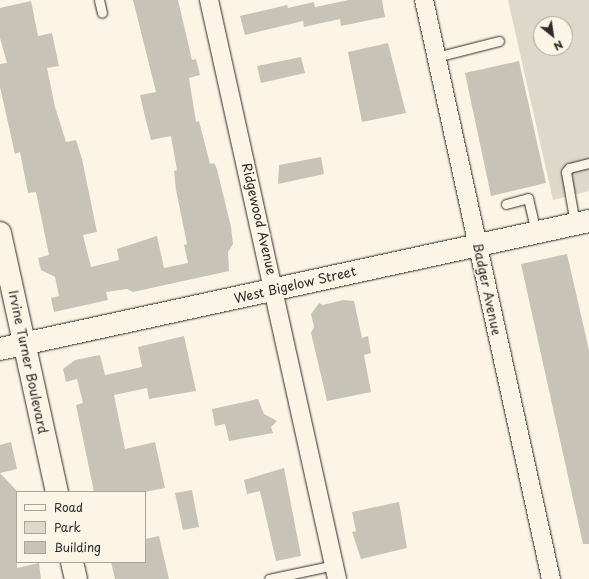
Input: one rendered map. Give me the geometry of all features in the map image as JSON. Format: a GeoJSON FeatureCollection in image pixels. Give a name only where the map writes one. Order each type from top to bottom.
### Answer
{"type":"FeatureCollection","features":[{"type":"Feature","properties":{"kind":"street","name":"Ridgewood Avenue"},"geometry":{"type":"LineString","coordinates":[[209,0],[275,290],[335,572]]}},
{"type":"Feature","properties":{"kind":"street","name":"Badger Avenue"},"geometry":{"type":"LineString","coordinates":[[424,0],[551,579]]}},
{"type":"Feature","properties":{"kind":"street","name":"West Bigelow Street"},"geometry":{"type":"LineString","coordinates":[[0,349],[478,246],[582,222]]}},
{"type":"Feature","properties":{"kind":"street","name":"Irvine Turner Boulevard"},"geometry":{"type":"LineString","coordinates":[[0,233],[57,491]]}},
{"type":"Feature","properties":{"kind":"street"},"geometry":{"type":"LineString","coordinates":[[72,563],[76,579]]}},
{"type":"Feature","properties":{"kind":"lane"},"geometry":{"type":"LineString","coordinates":[[99,0],[102,13]]}},
{"type":"Feature","properties":{"kind":"lane"},"geometry":{"type":"LineString","coordinates":[[436,57],[499,41]]}},
{"type":"Feature","properties":{"kind":"lane"},"geometry":{"type":"LineString","coordinates":[[582,222],[566,172],[569,168],[589,163]]}},
{"type":"Feature","properties":{"kind":"lane"},"geometry":{"type":"LineString","coordinates":[[506,204],[528,198],[536,232]]}},
{"type":"Feature","properties":{"kind":"lane"},"geometry":{"type":"LineString","coordinates":[[269,579],[335,572]]}},
{"type":"Feature","properties":{"kind":"green space"},"geometry":{"type":"Polygon","coordinates":[[[508,0],[589,0],[589,191],[553,200],[508,0]]]}},
{"type":"Feature","properties":{"kind":"building"},"geometry":{"type":"Polygon","coordinates":[[[133,0],[178,0],[192,60],[196,59],[200,75],[189,78],[196,122],[199,121],[210,164],[214,163],[217,169],[231,227],[233,244],[228,252],[229,271],[133,292],[127,289],[106,292],[108,300],[54,312],[51,298],[59,296],[55,277],[41,270],[38,258],[49,255],[36,192],[28,193],[20,152],[15,154],[0,87],[0,64],[7,63],[0,38],[0,8],[31,1],[38,36],[52,33],[59,66],[47,68],[55,107],[66,142],[76,140],[82,159],[97,232],[83,235],[91,267],[119,260],[117,249],[157,236],[164,268],[188,263],[184,245],[187,244],[176,190],[174,171],[177,170],[171,136],[151,140],[140,95],[156,92],[133,0]]]}},
{"type":"Feature","properties":{"kind":"building"},"geometry":{"type":"Polygon","coordinates":[[[349,0],[382,0],[385,17],[341,26],[340,19],[304,27],[303,21],[245,35],[240,16],[287,5],[288,8],[314,2],[315,7],[349,0]]]}},
{"type":"Feature","properties":{"kind":"building"},"geometry":{"type":"Polygon","coordinates":[[[388,43],[406,113],[362,122],[348,52],[388,43]]]}},
{"type":"Feature","properties":{"kind":"building"},"geometry":{"type":"Polygon","coordinates":[[[301,57],[305,73],[261,83],[257,66],[301,57]]]}},
{"type":"Feature","properties":{"kind":"building"},"geometry":{"type":"Polygon","coordinates":[[[519,61],[546,183],[491,196],[465,73],[519,61]]]}},
{"type":"Feature","properties":{"kind":"building"},"geometry":{"type":"Polygon","coordinates":[[[321,157],[324,174],[278,184],[279,165],[321,157]]]}},
{"type":"Feature","properties":{"kind":"building"},"geometry":{"type":"Polygon","coordinates":[[[567,254],[589,350],[589,544],[583,544],[521,264],[567,254]]]}},
{"type":"Feature","properties":{"kind":"building"},"geometry":{"type":"Polygon","coordinates":[[[343,300],[354,301],[362,338],[368,336],[371,353],[364,355],[371,392],[327,401],[311,333],[314,327],[311,314],[319,303],[323,305],[343,300]]]}},
{"type":"Feature","properties":{"kind":"building"},"geometry":{"type":"Polygon","coordinates":[[[184,336],[196,391],[149,399],[147,388],[114,395],[125,449],[155,442],[165,488],[146,492],[94,491],[76,405],[83,403],[77,379],[66,382],[63,369],[75,360],[100,355],[105,375],[142,367],[138,347],[184,336]]]}},
{"type":"Feature","properties":{"kind":"building"},"geometry":{"type":"Polygon","coordinates":[[[258,399],[264,414],[277,421],[271,427],[273,433],[229,441],[225,424],[215,426],[212,409],[258,399]]]}},
{"type":"Feature","properties":{"kind":"building"},"geometry":{"type":"Polygon","coordinates":[[[11,442],[17,469],[0,473],[0,445],[11,442]]]}},
{"type":"Feature","properties":{"kind":"building"},"geometry":{"type":"Polygon","coordinates":[[[284,468],[301,556],[276,561],[260,491],[247,494],[244,480],[284,468]]]}},
{"type":"Feature","properties":{"kind":"building"},"geometry":{"type":"Polygon","coordinates":[[[0,473],[17,491],[17,568],[39,563],[41,579],[0,579],[0,473]]]}},
{"type":"Feature","properties":{"kind":"building"},"geometry":{"type":"Polygon","coordinates":[[[192,490],[199,527],[183,530],[175,493],[192,490]]]}},
{"type":"Feature","properties":{"kind":"building"},"geometry":{"type":"Polygon","coordinates":[[[399,502],[407,548],[361,559],[352,532],[356,531],[352,512],[399,502]]]}},
{"type":"Feature","properties":{"kind":"building"},"geometry":{"type":"Polygon","coordinates":[[[159,536],[169,579],[115,579],[111,563],[146,563],[146,539],[159,536]]]}}]}
